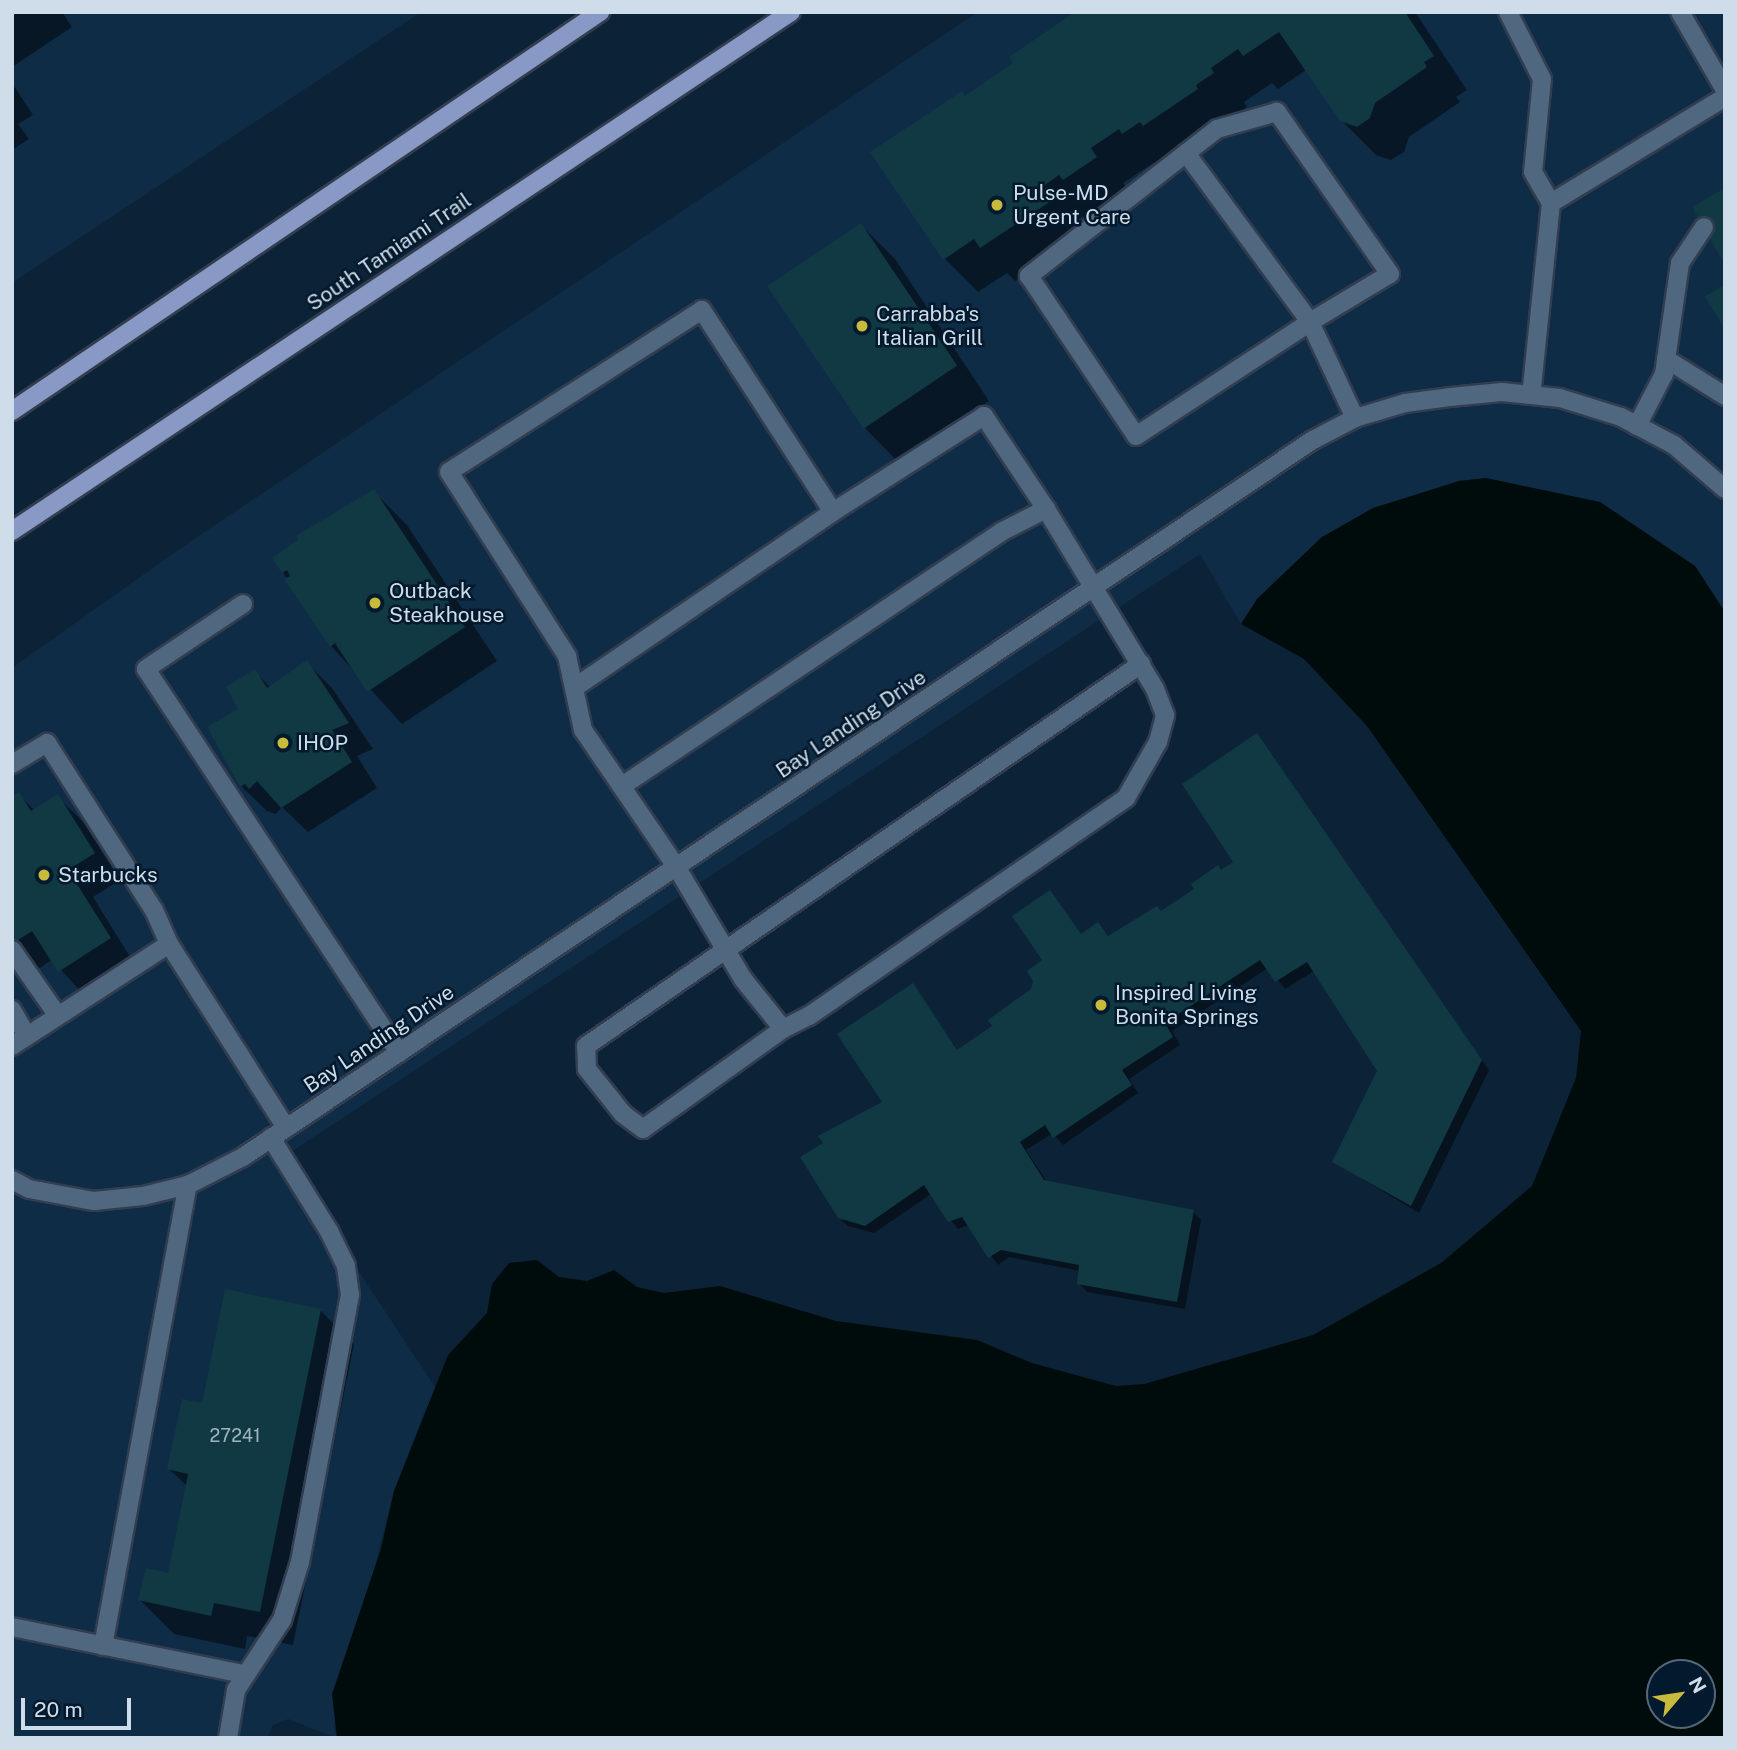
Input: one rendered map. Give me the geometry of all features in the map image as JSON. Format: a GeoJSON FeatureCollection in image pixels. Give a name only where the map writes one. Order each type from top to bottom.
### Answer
{"type":"FeatureCollection","features":[{"type":"Feature","properties":{"kind":"main road"},"geometry":{"type":"LineString","coordinates":[[12,411],[600,12]]}},
{"type":"Feature","properties":{"kind":"main road","name":"South Tamiami Trail"},"geometry":{"type":"LineString","coordinates":[[12,531],[791,12]]}},
{"type":"Feature","properties":{"kind":"street"},"geometry":{"type":"LineString","coordinates":[[1508,12],[1542,79],[1532,172],[1551,204],[1531,395]]}},
{"type":"Feature","properties":{"kind":"street"},"geometry":{"type":"LineString","coordinates":[[1680,12],[1725,90]]}},
{"type":"Feature","properties":{"kind":"street"},"geometry":{"type":"LineString","coordinates":[[1551,204],[1725,97]]}},
{"type":"Feature","properties":{"kind":"street"},"geometry":{"type":"LineString","coordinates":[[1277,112],[1390,274],[1310,322],[1136,436],[1029,276],[1217,129],[1277,112]]}},
{"type":"Feature","properties":{"kind":"street"},"geometry":{"type":"LineString","coordinates":[[1186,153],[1310,322],[1355,418]]}},
{"type":"Feature","properties":{"kind":"street"},"geometry":{"type":"LineString","coordinates":[[1637,426],[1664,374],[1680,263],[1704,227]]}},
{"type":"Feature","properties":{"kind":"street"},"geometry":{"type":"LineString","coordinates":[[783,1029],[727,952],[677,867],[583,730],[567,656],[449,472],[702,310],[833,512]]}},
{"type":"Feature","properties":{"kind":"street"},"geometry":{"type":"LineString","coordinates":[[1666,359],[1725,396]]}},
{"type":"Feature","properties":{"kind":"street","name":"Bay Landing Drive"},"geometry":{"type":"LineString","coordinates":[[12,1180],[29,1189],[94,1201],[188,1185],[279,1133],[1313,440],[1355,418],[1416,401],[1502,392],[1560,398],[1637,426],[1674,445],[1725,489]]}},
{"type":"Feature","properties":{"kind":"street"},"geometry":{"type":"LineString","coordinates":[[574,688],[833,512],[984,416],[1096,587],[1141,664],[1165,715],[1158,742],[1126,798],[809,1016],[783,1029],[643,1129],[623,1114],[587,1069],[586,1046],[727,952],[1141,664]]}},
{"type":"Feature","properties":{"kind":"street"},"geometry":{"type":"LineString","coordinates":[[622,786],[1001,532],[1046,509]]}},
{"type":"Feature","properties":{"kind":"street"},"geometry":{"type":"LineString","coordinates":[[243,604],[146,669],[399,1053]]}},
{"type":"Feature","properties":{"kind":"street"},"geometry":{"type":"LineString","coordinates":[[12,764],[47,743],[154,910],[169,944],[279,1133],[346,1266],[350,1295],[300,1562],[282,1620],[244,1674],[228,1738]]}},
{"type":"Feature","properties":{"kind":"street"},"geometry":{"type":"LineString","coordinates":[[12,1010],[20,1041],[169,944]]}},
{"type":"Feature","properties":{"kind":"street"},"geometry":{"type":"LineString","coordinates":[[12,950],[58,1016]]}},
{"type":"Feature","properties":{"kind":"street"},"geometry":{"type":"LineString","coordinates":[[103,1646],[188,1185]]}},
{"type":"Feature","properties":{"kind":"street"},"geometry":{"type":"LineString","coordinates":[[12,1627],[244,1674]]}},
{"type":"Feature","properties":{"kind":"shaded area"},"geometry":{"type":"Polygon","coordinates":[[[12,12],[421,12],[12,283],[12,12]]]}},
{"type":"Feature","properties":{"kind":"shaded area"},"geometry":{"type":"Polygon","coordinates":[[[978,12],[1725,12],[1725,612],[1695,566],[1600,502],[1486,478],[1458,481],[1322,537],[1257,599],[1241,624],[1200,554],[283,1157],[437,1390],[425,1411],[394,1491],[334,1726],[337,1738],[288,1719],[273,1725],[267,1738],[12,1738],[12,668],[181,548],[978,12]]]}},
{"type":"Feature","properties":{"kind":"shaded area"},"geometry":{"type":"Polygon","coordinates":[[[1486,478],[1600,502],[1695,566],[1725,612],[1725,1738],[337,1738],[332,1694],[381,1549],[394,1491],[448,1355],[487,1313],[492,1284],[509,1263],[537,1260],[559,1277],[587,1281],[614,1270],[637,1287],[664,1293],[720,1286],[836,1321],[977,1340],[1032,1363],[1116,1386],[1144,1384],[1313,1335],[1441,1263],[1532,1186],[1576,1078],[1581,1031],[1367,726],[1304,659],[1241,624],[1257,599],[1322,537],[1373,508],[1459,481],[1486,478]]]}},
{"type":"Feature","properties":{"kind":"building"},"geometry":{"type":"Polygon","coordinates":[[[1075,12],[1405,12],[1434,56],[1424,62],[1427,67],[1375,103],[1370,118],[1357,127],[1340,121],[1279,32],[1243,56],[1238,49],[1211,68],[1214,73],[1196,85],[1198,89],[1143,126],[1140,122],[1122,134],[1119,129],[1091,148],[1097,157],[1063,180],[1059,175],[1042,187],[1051,201],[980,248],[974,239],[943,260],[870,152],[962,91],[965,96],[1013,63],[1009,57],[1075,12]]]}},
{"type":"Feature","properties":{"kind":"building"},"geometry":{"type":"Polygon","coordinates":[[[1725,188],[1725,265],[1692,207],[1725,188]]]}},
{"type":"Feature","properties":{"kind":"building","name":"Carrabba's Italian Grill"},"geometry":{"type":"Polygon","coordinates":[[[861,223],[957,366],[863,429],[767,286],[861,223]]]}},
{"type":"Feature","properties":{"kind":"building"},"geometry":{"type":"Polygon","coordinates":[[[1725,285],[1725,330],[1705,296],[1725,285]]]}},
{"type":"Feature","properties":{"kind":"building","name":"Outback Steakhouse"},"geometry":{"type":"Polygon","coordinates":[[[374,489],[465,627],[367,692],[335,643],[330,647],[284,579],[290,576],[287,570],[282,573],[272,558],[298,540],[296,536],[374,489]]]}},
{"type":"Feature","properties":{"kind":"building"},"geometry":{"type":"Polygon","coordinates":[[[307,660],[349,723],[332,730],[352,762],[281,808],[257,781],[249,789],[245,784],[240,787],[207,727],[238,709],[226,687],[255,669],[267,688],[307,660]]]}},
{"type":"Feature","properties":{"kind":"building","name":"Inspired Living Bonita Springs"},"geometry":{"type":"Polygon","coordinates":[[[1257,733],[1482,1060],[1411,1206],[1332,1162],[1377,1071],[1307,962],[1275,982],[1260,960],[1165,1023],[1173,1037],[1122,1070],[1132,1085],[1053,1138],[1045,1125],[1020,1142],[1044,1180],[1194,1210],[1177,1302],[1077,1284],[1079,1265],[1001,1250],[988,1258],[962,1217],[948,1222],[924,1185],[865,1226],[838,1218],[800,1157],[823,1143],[818,1136],[882,1102],[837,1034],[913,983],[957,1050],[992,1026],[988,1020],[1031,989],[1033,981],[1027,971],[1042,960],[1012,916],[1050,890],[1081,934],[1098,922],[1108,936],[1157,906],[1161,911],[1194,889],[1191,884],[1218,865],[1221,870],[1233,862],[1182,784],[1257,733]]]}},
{"type":"Feature","properties":{"kind":"building"},"geometry":{"type":"Polygon","coordinates":[[[19,792],[31,811],[58,794],[95,853],[68,870],[111,938],[58,972],[32,931],[12,944],[12,796],[19,792]]]}},
{"type":"Feature","properties":{"kind":"building"},"geometry":{"type":"Polygon","coordinates":[[[225,1289],[321,1309],[260,1612],[214,1603],[211,1616],[138,1600],[146,1568],[168,1573],[188,1474],[167,1469],[182,1399],[202,1403],[225,1289]]]}},
{"type":"Feature","properties":{"kind":"place","name":"Pulse-MD Urgent Care"},"geometry":{"type":"Point","coordinates":[997,205]}},
{"type":"Feature","properties":{"kind":"place","name":"Carrabba's Italian Grill"},"geometry":{"type":"Point","coordinates":[862,326]}},
{"type":"Feature","properties":{"kind":"place","name":"Outback Steakhouse"},"geometry":{"type":"Point","coordinates":[375,603]}},
{"type":"Feature","properties":{"kind":"place","name":"IHOP"},"geometry":{"type":"Point","coordinates":[283,743]}},
{"type":"Feature","properties":{"kind":"place","name":"Starbucks"},"geometry":{"type":"Point","coordinates":[44,875]}},
{"type":"Feature","properties":{"kind":"place","name":"Inspired Living Bonita Springs"},"geometry":{"type":"Point","coordinates":[1101,1005]}}]}
